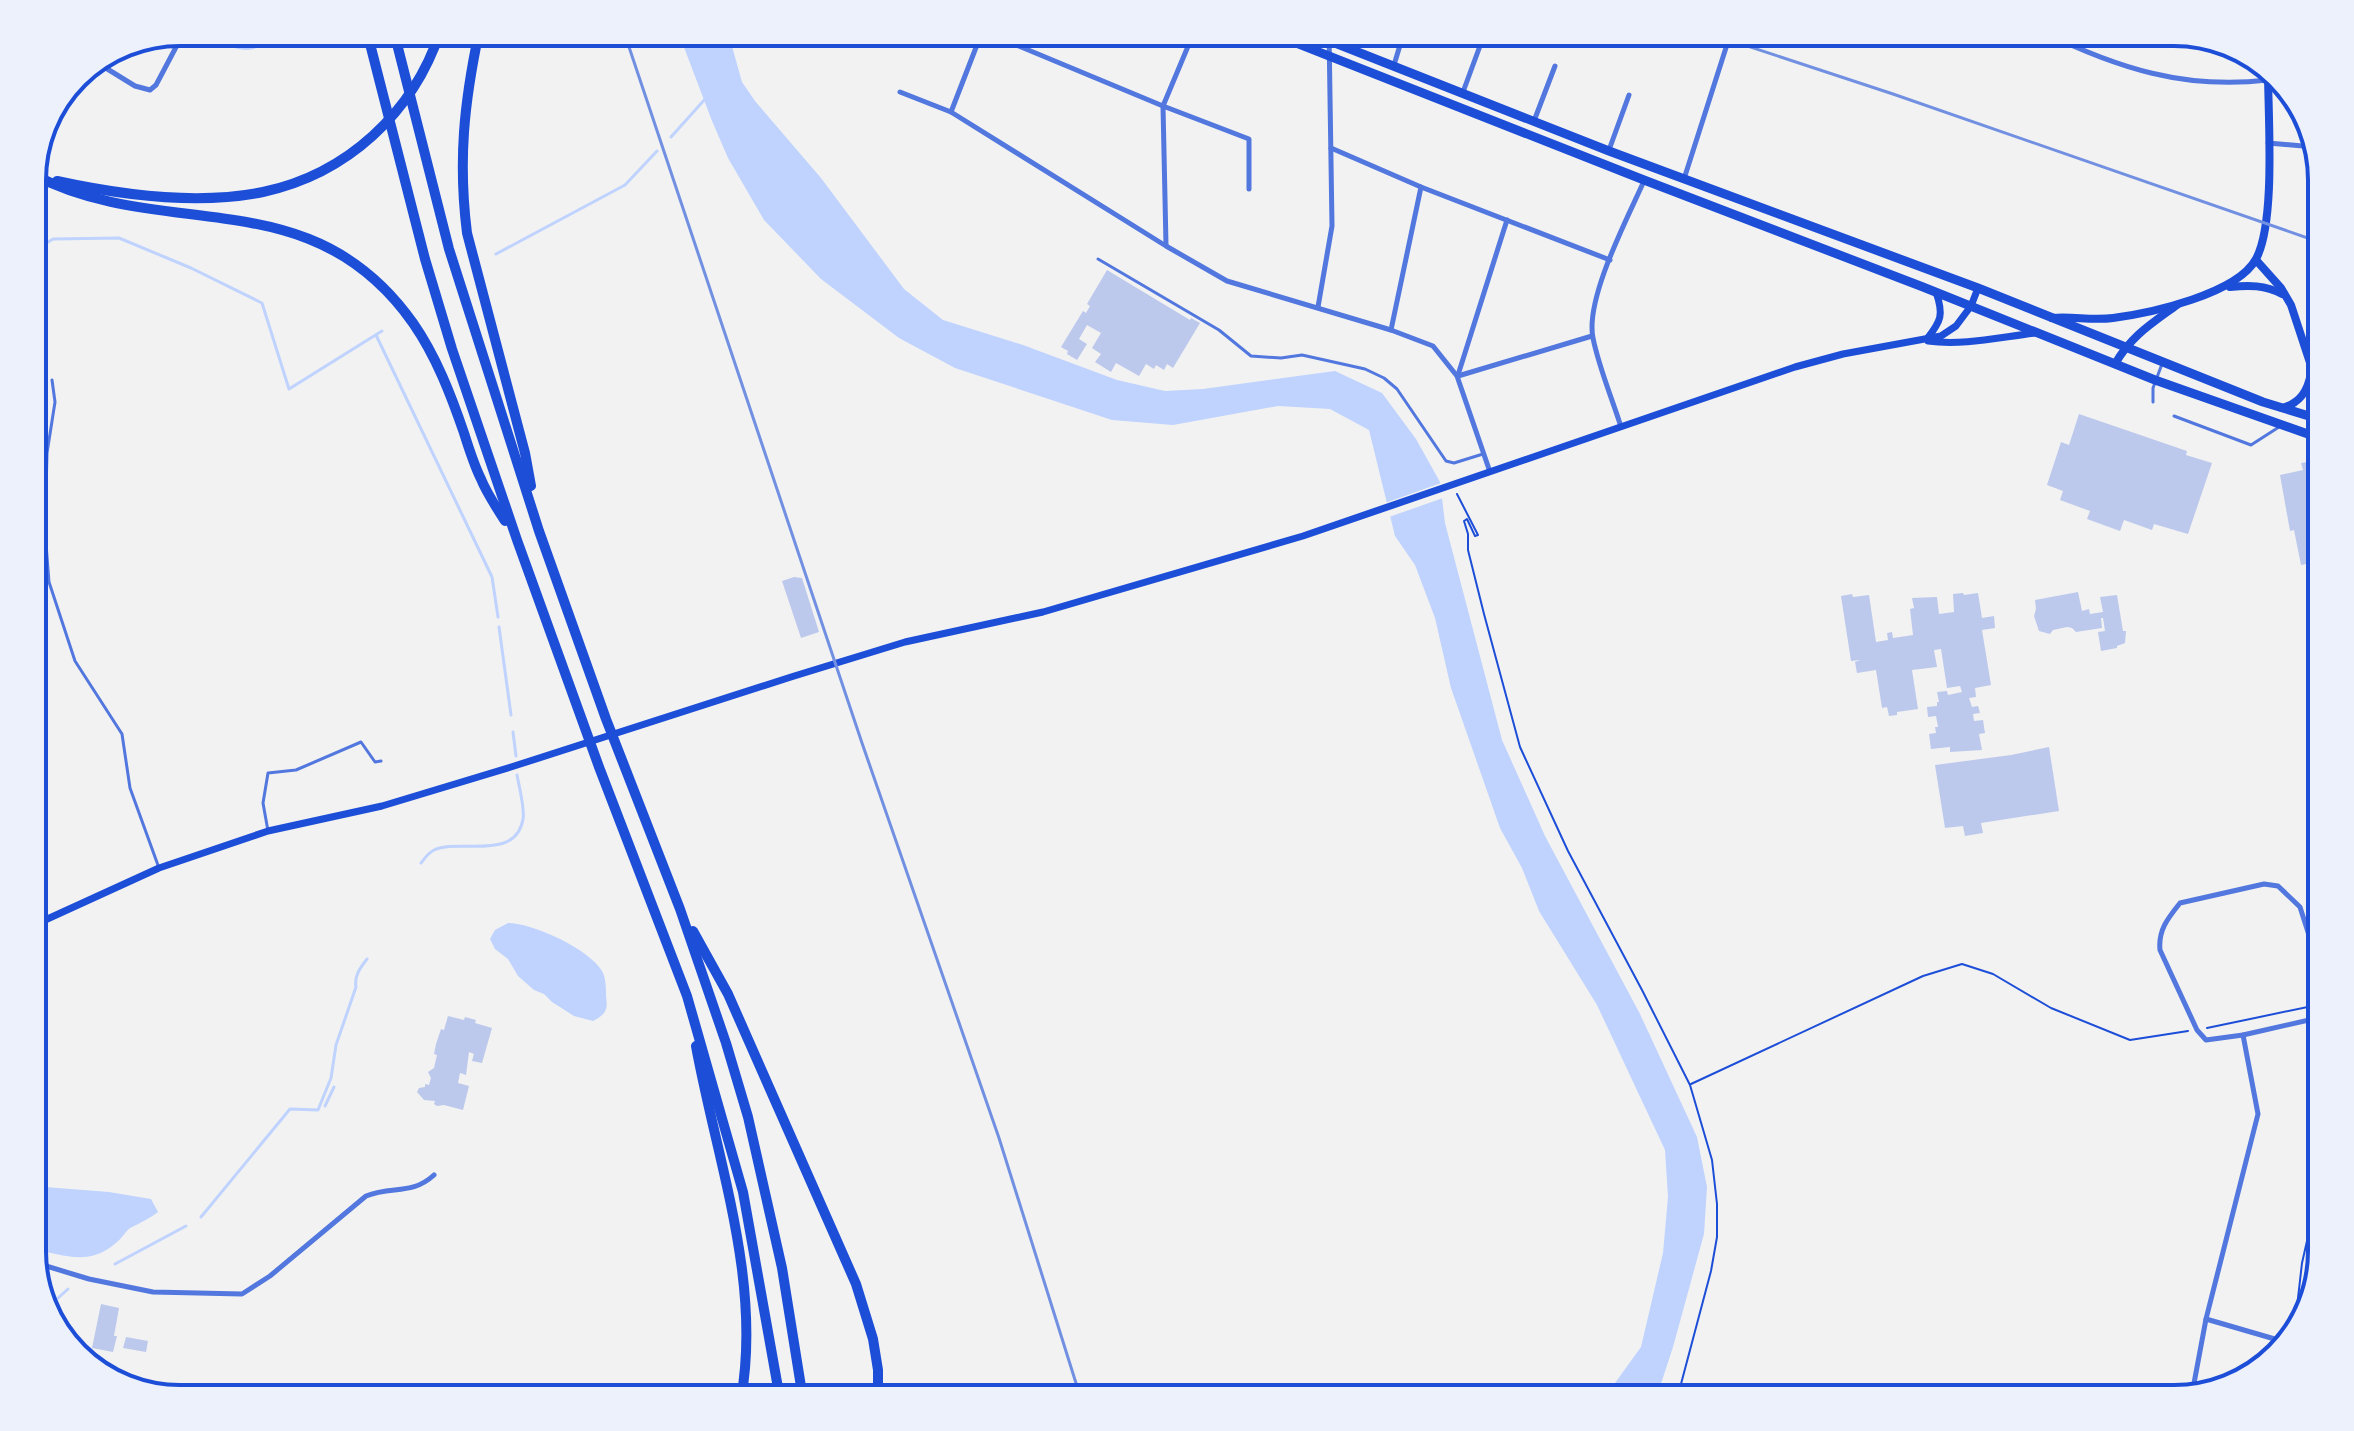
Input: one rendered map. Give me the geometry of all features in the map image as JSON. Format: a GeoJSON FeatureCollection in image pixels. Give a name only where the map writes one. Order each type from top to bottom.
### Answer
{"type":"FeatureCollection","features":[{"type":"Feature","properties":{"kind":"highway"},"geometry":{"type":"LineString","coordinates":[[371,46],[425,259],[452,349],[599,767],[687,996],[743,1192],[777,1385]]}},
{"type":"Feature","properties":{"kind":"highway"},"geometry":{"type":"LineString","coordinates":[[398,46],[449,249],[539,531],[606,719],[680,909],[726,1043],[748,1117],[782,1268],[801,1385]]}},
{"type":"Feature","properties":{"kind":"highway"},"geometry":{"type":"LineString","coordinates":[[46,177],[150,196],[197,197],[274,189],[316,174],[378,133],[406,99],[434,46]]}},
{"type":"Feature","properties":{"kind":"highway"},"geometry":{"type":"LineString","coordinates":[[476,46],[462,143],[465,222],[525,453],[539,531]]}},
{"type":"Feature","properties":{"kind":"highway"},"geometry":{"type":"LineString","coordinates":[[1303,46],[2155,380],[2308,434]]}},
{"type":"Feature","properties":{"kind":"highway"},"geometry":{"type":"LineString","coordinates":[[1349,46],[1393,67],[1609,151],[1978,288],[2308,416]]}},
{"type":"Feature","properties":{"kind":"highway"},"geometry":{"type":"LineString","coordinates":[[46,180],[69,190],[115,202],[268,225],[308,238],[358,265],[397,302],[431,353],[454,404],[480,479],[517,540]]}},
{"type":"Feature","properties":{"kind":"highway"},"geometry":{"type":"LineString","coordinates":[[680,909],[728,994],[856,1284],[873,1339],[878,1385]]}},
{"type":"Feature","properties":{"kind":"highway"},"geometry":{"type":"LineString","coordinates":[[687,996],[706,1104],[730,1202],[742,1276],[746,1329],[742,1385]]}},
{"type":"Feature","properties":{"kind":"main road"},"geometry":{"type":"LineString","coordinates":[[2227,287],[2256,260],[2262,243],[2268,189],[2268,84]]}},
{"type":"Feature","properties":{"kind":"main road"},"geometry":{"type":"LineString","coordinates":[[2256,260],[2287,296],[2308,356]]}},
{"type":"Feature","properties":{"kind":"main road"},"geometry":{"type":"LineString","coordinates":[[2052,318],[2116,318],[2181,303],[2227,287],[2265,287],[2287,296]]}},
{"type":"Feature","properties":{"kind":"main road"},"geometry":{"type":"LineString","coordinates":[[46,920],[159,868],[268,831],[382,806],[905,642],[1057,608],[1303,536],[1453,489],[1490,472],[1795,367],[1843,354],[1926,341],[1956,326],[1971,306],[1978,288]]}},
{"type":"Feature","properties":{"kind":"main road"},"geometry":{"type":"LineString","coordinates":[[1926,341],[1940,320],[1941,307],[1936,292]]}},
{"type":"Feature","properties":{"kind":"main road"},"geometry":{"type":"LineString","coordinates":[[2115,364],[2125,347],[2144,328],[2181,303]]}},
{"type":"Feature","properties":{"kind":"main road"},"geometry":{"type":"LineString","coordinates":[[1926,341],[1980,340],[2035,332]]}},
{"type":"Feature","properties":{"kind":"main road"},"geometry":{"type":"LineString","coordinates":[[2282,408],[2302,397],[2308,387]]}},
{"type":"Feature","properties":{"kind":"street"},"geometry":{"type":"LineString","coordinates":[[107,69],[135,86],[150,90],[156,85],[177,46]]}},
{"type":"Feature","properties":{"kind":"street"},"geometry":{"type":"LineString","coordinates":[[951,112],[977,46]]}},
{"type":"Feature","properties":{"kind":"street"},"geometry":{"type":"LineString","coordinates":[[1017,46],[1249,139],[1249,189]]}},
{"type":"Feature","properties":{"kind":"street"},"geometry":{"type":"LineString","coordinates":[[1166,246],[1163,106],[1188,46]]}},
{"type":"Feature","properties":{"kind":"street"},"geometry":{"type":"LineString","coordinates":[[1318,307],[1332,226],[1328,46]]}},
{"type":"Feature","properties":{"kind":"street"},"geometry":{"type":"LineString","coordinates":[[1393,67],[1400,46]]}},
{"type":"Feature","properties":{"kind":"street"},"geometry":{"type":"LineString","coordinates":[[1463,92],[1480,46]]}},
{"type":"Feature","properties":{"kind":"street"},"geometry":{"type":"LineString","coordinates":[[1684,179],[1727,46]]}},
{"type":"Feature","properties":{"kind":"street"},"geometry":{"type":"LineString","coordinates":[[2074,46],[2110,62],[2182,81],[2223,83],[2260,77]]}},
{"type":"Feature","properties":{"kind":"street"},"geometry":{"type":"LineString","coordinates":[[1534,121],[1555,66]]}},
{"type":"Feature","properties":{"kind":"street"},"geometry":{"type":"LineString","coordinates":[[900,92],[951,112],[1227,281],[1391,330],[1433,346],[1457,376],[1490,472]]}},
{"type":"Feature","properties":{"kind":"street"},"geometry":{"type":"LineString","coordinates":[[1609,151],[1629,95]]}},
{"type":"Feature","properties":{"kind":"street"},"geometry":{"type":"LineString","coordinates":[[2268,143],[2303,146]]}},
{"type":"Feature","properties":{"kind":"street"},"geometry":{"type":"LineString","coordinates":[[1331,148],[1421,187],[1610,260]]}},
{"type":"Feature","properties":{"kind":"street"},"geometry":{"type":"LineString","coordinates":[[1621,427],[1592,336],[1593,310],[1610,260],[1644,180]]}},
{"type":"Feature","properties":{"kind":"street"},"geometry":{"type":"LineString","coordinates":[[1391,330],[1421,187]]}},
{"type":"Feature","properties":{"kind":"street"},"geometry":{"type":"LineString","coordinates":[[1457,376],[1507,220]]}},
{"type":"Feature","properties":{"kind":"street"},"geometry":{"type":"LineString","coordinates":[[1457,376],[1592,336]]}},
{"type":"Feature","properties":{"kind":"street"},"geometry":{"type":"LineString","coordinates":[[2308,932],[2300,907],[2278,886],[2264,884],[2180,903],[2159,936],[2160,950],[2202,1037],[2211,1041],[2308,1020]]}},
{"type":"Feature","properties":{"kind":"street"},"geometry":{"type":"LineString","coordinates":[[2194,1384],[2206,1319],[2258,1114],[2243,1035]]}},
{"type":"Feature","properties":{"kind":"street"},"geometry":{"type":"LineString","coordinates":[[47,1266],[89,1279],[153,1292],[242,1294],[270,1276],[366,1196],[383,1190],[412,1189],[434,1175]]}},
{"type":"Feature","properties":{"kind":"street"},"geometry":{"type":"LineString","coordinates":[[2206,1319],[2275,1339]]}},
{"type":"Feature","properties":{"kind":"lane"},"geometry":{"type":"LineString","coordinates":[[1098,259],[1219,330],[1251,356],[1281,358],[1302,355],[1365,369],[1384,378],[1397,389],[1449,463],[1483,454]]}},
{"type":"Feature","properties":{"kind":"lane"},"geometry":{"type":"LineString","coordinates":[[2153,402],[2155,380],[2163,361]]}},
{"type":"Feature","properties":{"kind":"lane"},"geometry":{"type":"LineString","coordinates":[[46,492],[47,453],[55,402],[52,380]]}},
{"type":"Feature","properties":{"kind":"lane"},"geometry":{"type":"LineString","coordinates":[[2174,416],[2251,445],[2282,425]]}},
{"type":"Feature","properties":{"kind":"lane"},"geometry":{"type":"LineString","coordinates":[[46,544],[49,582],[75,661],[122,734],[130,788],[159,868]]}},
{"type":"Feature","properties":{"kind":"lane"},"geometry":{"type":"LineString","coordinates":[[268,831],[263,803],[268,773],[296,770],[361,742],[370,758],[375,762],[381,761]]}},
{"type":"Feature","properties":{"kind":"path"},"geometry":{"type":"LineString","coordinates":[[46,382],[52,380]]}},
{"type":"Feature","properties":{"kind":"path"},"geometry":{"type":"LineString","coordinates":[[1453,489],[1470,515],[1478,535],[1475,536],[1467,519],[1464,521],[1477,589],[1520,747],[1568,851],[1690,1085],[1712,1160],[1717,1237],[1681,1385]]}},
{"type":"Feature","properties":{"kind":"path"},"geometry":{"type":"LineString","coordinates":[[1690,1085],[1923,976],[1962,964],[1993,974],[2051,1008],[2130,1040],[2197,1030],[2308,1007]]}},
{"type":"Feature","properties":{"kind":"path"},"geometry":{"type":"LineString","coordinates":[[2297,1303],[2308,1237]]}},
{"type":"Feature","properties":{"kind":"water"},"geometry":{"type":"Polygon","coordinates":[[[230,46],[259,46],[249,50],[230,46]]]}},
{"type":"Feature","properties":{"kind":"water"},"geometry":{"type":"Polygon","coordinates":[[[684,46],[732,46],[742,82],[755,101],[821,178],[904,289],[943,320],[1023,345],[1117,380],[1165,391],[1203,389],[1335,371],[1382,393],[1416,439],[1440,482],[1445,523],[1502,740],[1545,836],[1640,1014],[1697,1137],[1707,1187],[1704,1234],[1661,1385],[1613,1385],[1641,1347],[1663,1253],[1668,1197],[1665,1150],[1597,1005],[1539,911],[1522,868],[1500,828],[1451,688],[1435,618],[1415,565],[1395,536],[1369,430],[1330,409],[1278,406],[1173,425],[1112,420],[955,368],[899,338],[821,279],[764,220],[728,158],[684,46]]]}},
{"type":"Feature","properties":{"kind":"water"},"geometry":{"type":"Polygon","coordinates":[[[508,923],[531,927],[560,939],[595,963],[605,980],[607,1005],[603,1014],[593,1021],[574,1016],[518,976],[490,939],[495,930],[508,923]]]}},
{"type":"Feature","properties":{"kind":"water"},"geometry":{"type":"Polygon","coordinates":[[[46,1187],[151,1199],[158,1212],[130,1228],[107,1250],[87,1257],[46,1252],[46,1187]]]}},
{"type":"Feature","properties":{"kind":"pier"},"geometry":{"type":"Polygon","coordinates":[[[1444,482],[1446,497],[1389,517],[1385,503],[1444,482]]]}},
{"type":"Feature","properties":{"kind":"building"},"geometry":{"type":"Polygon","coordinates":[[[1107,270],[1200,323],[1173,368],[1167,364],[1164,370],[1156,365],[1154,369],[1146,364],[1139,376],[1116,363],[1111,372],[1095,362],[1101,354],[1092,348],[1101,333],[1087,325],[1079,339],[1087,344],[1077,360],[1061,347],[1083,311],[1086,313],[1090,306],[1087,304],[1107,270]]]}},
{"type":"Feature","properties":{"kind":"building"},"geometry":{"type":"Polygon","coordinates":[[[2079,414],[2187,451],[2186,455],[2212,463],[2188,534],[2154,524],[2152,530],[2124,520],[2120,531],[2087,519],[2090,511],[2060,500],[2063,491],[2047,485],[2061,442],[2069,445],[2079,414]]]}},
{"type":"Feature","properties":{"kind":"building"},"geometry":{"type":"Polygon","coordinates":[[[2308,462],[2308,564],[2301,565],[2294,530],[2290,531],[2280,475],[2303,470],[2301,463],[2308,462]]]}},
{"type":"Feature","properties":{"kind":"building"},"geometry":{"type":"Polygon","coordinates":[[[802,578],[819,632],[801,638],[782,581],[802,578]]]}},
{"type":"Feature","properties":{"kind":"building"},"geometry":{"type":"Polygon","coordinates":[[[2078,592],[2082,611],[2089,609],[2090,614],[2103,612],[2100,597],[2117,595],[2123,631],[2126,631],[2125,643],[2101,651],[2098,632],[2105,631],[2103,618],[2102,628],[2076,632],[2067,627],[2053,630],[2050,634],[2039,631],[2034,616],[2035,600],[2078,592]]]}},
{"type":"Feature","properties":{"kind":"building"},"geometry":{"type":"Polygon","coordinates":[[[1978,593],[1982,618],[1994,616],[1995,628],[1982,630],[1991,685],[1975,688],[1976,697],[1969,698],[1972,707],[1978,706],[1980,713],[1973,714],[1974,721],[1983,720],[1985,733],[1979,734],[1982,750],[1950,752],[1950,747],[1931,749],[1929,734],[1936,733],[1935,727],[1938,727],[1936,716],[1928,717],[1927,707],[1937,706],[1937,692],[1947,691],[1948,695],[1962,692],[1960,686],[1947,688],[1941,649],[1934,650],[1937,667],[1912,670],[1918,709],[1889,716],[1887,707],[1882,708],[1876,670],[1857,673],[1855,662],[1860,660],[1851,661],[1841,596],[1869,595],[1876,642],[1888,640],[1887,633],[1892,632],[1893,638],[1913,635],[1912,598],[1937,597],[1939,614],[1954,612],[1953,594],[1978,593]]]}},
{"type":"Feature","properties":{"kind":"building"},"geometry":{"type":"Polygon","coordinates":[[[2049,747],[2059,811],[1981,823],[1983,833],[1965,836],[1963,826],[1945,828],[1935,765],[2049,747]]]}},
{"type":"Feature","properties":{"kind":"building"},"geometry":{"type":"Polygon","coordinates":[[[448,1016],[476,1020],[475,1023],[492,1028],[482,1063],[472,1061],[474,1054],[469,1052],[466,1075],[460,1073],[458,1083],[469,1086],[463,1110],[437,1106],[435,1101],[424,1100],[417,1092],[425,1084],[429,1085],[431,1078],[428,1072],[434,1068],[436,1044],[448,1016]]]}},
{"type":"Feature","properties":{"kind":"building"},"geometry":{"type":"Polygon","coordinates":[[[101,1304],[119,1308],[113,1352],[92,1348],[101,1304]]]}},
{"type":"Feature","properties":{"kind":"building"},"geometry":{"type":"Polygon","coordinates":[[[126,1337],[148,1341],[146,1352],[123,1348],[126,1337]]]}},
{"type":"Feature","properties":{"kind":"waterway"},"geometry":{"type":"LineString","coordinates":[[671,137],[706,98]]}},
{"type":"Feature","properties":{"kind":"waterway"},"geometry":{"type":"LineString","coordinates":[[496,254],[625,185],[657,151]]}},
{"type":"Feature","properties":{"kind":"waterway"},"geometry":{"type":"LineString","coordinates":[[46,243],[53,239],[119,238],[191,268],[262,303],[289,389],[382,331]]}},
{"type":"Feature","properties":{"kind":"waterway"},"geometry":{"type":"LineString","coordinates":[[376,335],[492,577],[498,617]]}},
{"type":"Feature","properties":{"kind":"waterway"},"geometry":{"type":"LineString","coordinates":[[499,627],[511,715]]}},
{"type":"Feature","properties":{"kind":"waterway"},"geometry":{"type":"LineString","coordinates":[[513,732],[516,756]]}},
{"type":"Feature","properties":{"kind":"waterway"},"geometry":{"type":"LineString","coordinates":[[421,863],[432,851],[445,847],[498,845],[510,840],[518,832],[523,819],[517,775]]}},
{"type":"Feature","properties":{"kind":"waterway"},"geometry":{"type":"LineString","coordinates":[[201,1217],[290,1109],[318,1110],[331,1078],[336,1045],[357,976],[367,959]]}},
{"type":"Feature","properties":{"kind":"waterway"},"geometry":{"type":"LineString","coordinates":[[325,1106],[334,1087]]}},
{"type":"Feature","properties":{"kind":"waterway"},"geometry":{"type":"LineString","coordinates":[[115,1264],[186,1226]]}},
{"type":"Feature","properties":{"kind":"waterway"},"geometry":{"type":"LineString","coordinates":[[56,1300],[68,1289]]}},
{"type":"Feature","properties":{"kind":"railway"},"geometry":{"type":"LineString","coordinates":[[629,46],[862,743],[999,1138],[1077,1385]]}},
{"type":"Feature","properties":{"kind":"railway"},"geometry":{"type":"LineString","coordinates":[[1747,46],[2308,238]]}}]}
